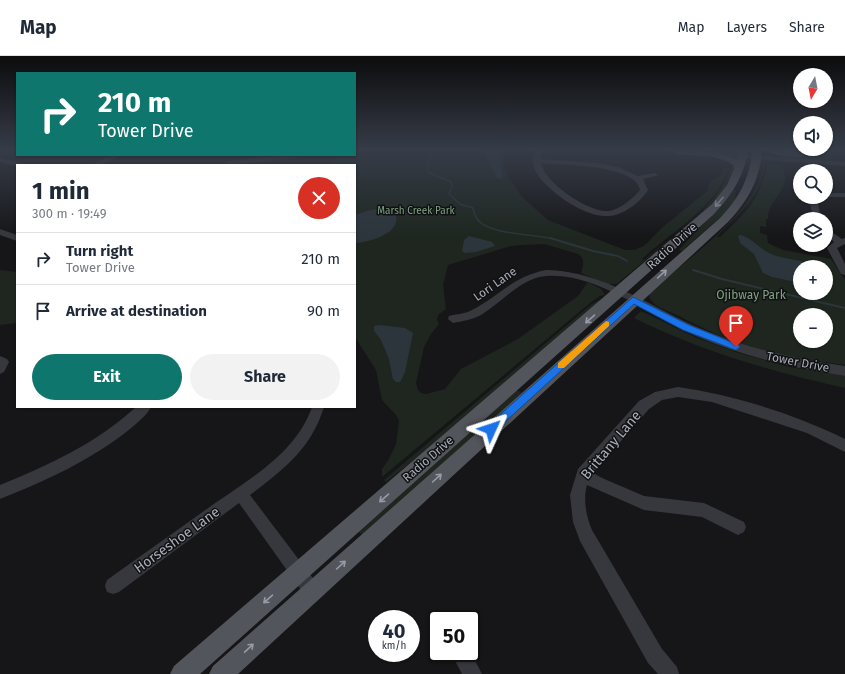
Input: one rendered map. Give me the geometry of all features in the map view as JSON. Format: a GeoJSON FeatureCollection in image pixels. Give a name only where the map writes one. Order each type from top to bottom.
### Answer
{"type":"FeatureCollection","features":[{"type":"Feature","properties":{"kind":"main road","name":"Radio Drive"},"geometry":{"type":"LineString","coordinates":[[221,674],[312,591],[626,297],[714,208],[730,188],[734,180]]}},
{"type":"Feature","properties":{"kind":"main road","name":"Radio Drive"},"geometry":{"type":"LineString","coordinates":[[182,674],[298,573],[626,297],[734,209],[750,184],[751,180]]}},
{"type":"Feature","properties":{"kind":"street"},"geometry":{"type":"LineString","coordinates":[[547,180],[584,209],[597,214],[615,212],[641,195],[644,188],[639,180]]}},
{"type":"Feature","properties":{"kind":"street"},"geometry":{"type":"LineString","coordinates":[[833,195],[845,195]]}},
{"type":"Feature","properties":{"kind":"street"},"geometry":{"type":"LineString","coordinates":[[0,232],[16,238]]}},
{"type":"Feature","properties":{"kind":"street"},"geometry":{"type":"LineString","coordinates":[[833,235],[842,241],[832,248],[836,258],[845,272]]}},
{"type":"Feature","properties":{"kind":"street","name":"Lori Lane"},"geometry":{"type":"LineString","coordinates":[[453,319],[474,314],[519,282],[537,274],[556,272],[575,275],[626,297]]}},
{"type":"Feature","properties":{"kind":"street","name":"Tower Drive"},"geometry":{"type":"LineString","coordinates":[[626,297],[686,327],[736,347],[788,361],[845,371]]}},
{"type":"Feature","properties":{"kind":"street"},"geometry":{"type":"LineString","coordinates":[[0,360],[3,362],[0,369]]}},
{"type":"Feature","properties":{"kind":"street","name":"Brittany Lane"},"geometry":{"type":"LineString","coordinates":[[670,674],[655,656],[580,522],[577,495],[583,474],[644,405],[659,396],[678,392],[712,397],[812,429],[845,446]]}},
{"type":"Feature","properties":{"kind":"street"},"geometry":{"type":"LineString","coordinates":[[0,492],[59,467],[87,453],[120,431],[144,408]]}},
{"type":"Feature","properties":{"kind":"street","name":"Horseshoe Lane"},"geometry":{"type":"LineString","coordinates":[[113,586],[279,465],[297,448],[310,430],[318,408]]}},
{"type":"Feature","properties":{"kind":"street"},"geometry":{"type":"LineString","coordinates":[[583,474],[597,483],[644,503],[704,510],[738,527]]}},
{"type":"Feature","properties":{"kind":"street"},"geometry":{"type":"LineString","coordinates":[[240,494],[312,591]]}},
{"type":"Feature","properties":{"kind":"street"},"geometry":{"type":"LineString","coordinates":[[466,662],[473,674]]}},
{"type":"Feature","properties":{"kind":"green space","name":"Marsh Creek Park"},"geometry":{"type":"Polygon","coordinates":[[[356,180],[510,180],[522,197],[548,220],[625,250],[634,250],[644,246],[663,227],[707,191],[711,181],[723,180],[714,196],[692,218],[642,259],[644,260],[673,236],[617,284],[606,284],[581,273],[583,260],[581,256],[544,244],[511,246],[448,265],[443,285],[446,309],[438,315],[437,320],[439,324],[431,334],[424,347],[416,383],[418,390],[421,393],[426,394],[445,389],[461,369],[518,339],[578,296],[588,282],[601,289],[605,295],[600,296],[590,303],[382,477],[382,469],[389,459],[396,444],[399,421],[396,415],[382,400],[376,370],[356,339],[356,180]]]}},
{"type":"Feature","properties":{"kind":"green space"},"geometry":{"type":"Polygon","coordinates":[[[725,180],[729,180],[725,188],[710,205],[695,217],[715,196],[725,180]]]}},
{"type":"Feature","properties":{"kind":"green space","name":"Ojibway Park"},"geometry":{"type":"Polygon","coordinates":[[[759,180],[761,180],[758,188],[747,205],[717,237],[720,237],[745,213],[756,197],[763,180],[785,180],[783,188],[771,206],[768,219],[766,219],[766,227],[760,226],[760,233],[767,235],[768,243],[783,250],[832,260],[793,260],[793,300],[833,300],[833,262],[845,280],[845,365],[777,354],[738,343],[664,309],[655,304],[650,298],[649,294],[705,246],[732,220],[754,192],[759,180]]]}},
{"type":"Feature","properties":{"kind":"green space"},"geometry":{"type":"Polygon","coordinates":[[[734,189],[736,190],[734,203],[725,213],[682,251],[679,250],[715,213],[734,189]]]}},
{"type":"Feature","properties":{"kind":"green space"},"geometry":{"type":"Polygon","coordinates":[[[0,270],[16,272],[16,323],[0,325],[0,270]]]}},
{"type":"Feature","properties":{"kind":"green space"},"geometry":{"type":"Polygon","coordinates":[[[605,297],[434,444],[386,482],[384,480],[592,304],[605,297]]]}},
{"type":"Feature","properties":{"kind":"green space"},"geometry":{"type":"Polygon","coordinates":[[[641,311],[697,338],[739,353],[789,367],[845,376],[845,388],[764,368],[685,341],[634,318],[641,311]]]}},
{"type":"Feature","properties":{"kind":"green space"},"geometry":{"type":"Polygon","coordinates":[[[517,390],[522,393],[363,536],[357,530],[517,390]]]}},
{"type":"Feature","properties":{"kind":"shaded area"},"geometry":{"type":"Polygon","coordinates":[[[378,209],[396,216],[396,222],[393,228],[382,236],[361,243],[356,243],[356,215],[378,209]]]}},
{"type":"Feature","properties":{"kind":"shaded area"},"geometry":{"type":"Polygon","coordinates":[[[740,235],[746,237],[769,253],[795,260],[793,260],[793,282],[772,277],[763,273],[754,254],[740,243],[738,236],[740,235]]]}},
{"type":"Feature","properties":{"kind":"shaded area"},"geometry":{"type":"Polygon","coordinates":[[[469,236],[492,242],[495,246],[476,252],[465,253],[462,251],[464,240],[469,236]]]}},
{"type":"Feature","properties":{"kind":"shaded area"},"geometry":{"type":"Polygon","coordinates":[[[379,325],[405,328],[413,333],[405,372],[400,382],[396,382],[393,379],[389,359],[381,340],[374,331],[374,326],[379,325]]]}},
{"type":"Feature","properties":{"kind":"waterway"},"geometry":{"type":"LineString","coordinates":[[446,180],[451,182],[452,187],[449,194],[460,204],[473,208],[477,219],[484,225],[492,229],[553,239]]}},
{"type":"Feature","properties":{"kind":"waterway"},"geometry":{"type":"LineString","coordinates":[[550,238],[593,251],[618,256],[627,261]]}},
{"type":"Feature","properties":{"kind":"waterway"},"geometry":{"type":"LineString","coordinates":[[693,270],[722,279],[845,308]]}},
{"type":"Feature","properties":{"kind":"slow traffic"},"geometry":{"type":"LineString","coordinates":[[561,365],[606,324]]}},
{"type":"Feature","properties":{"kind":"route"},"geometry":{"type":"LineString","coordinates":[[491,429],[633,300],[686,327],[736,347]]}}]}
